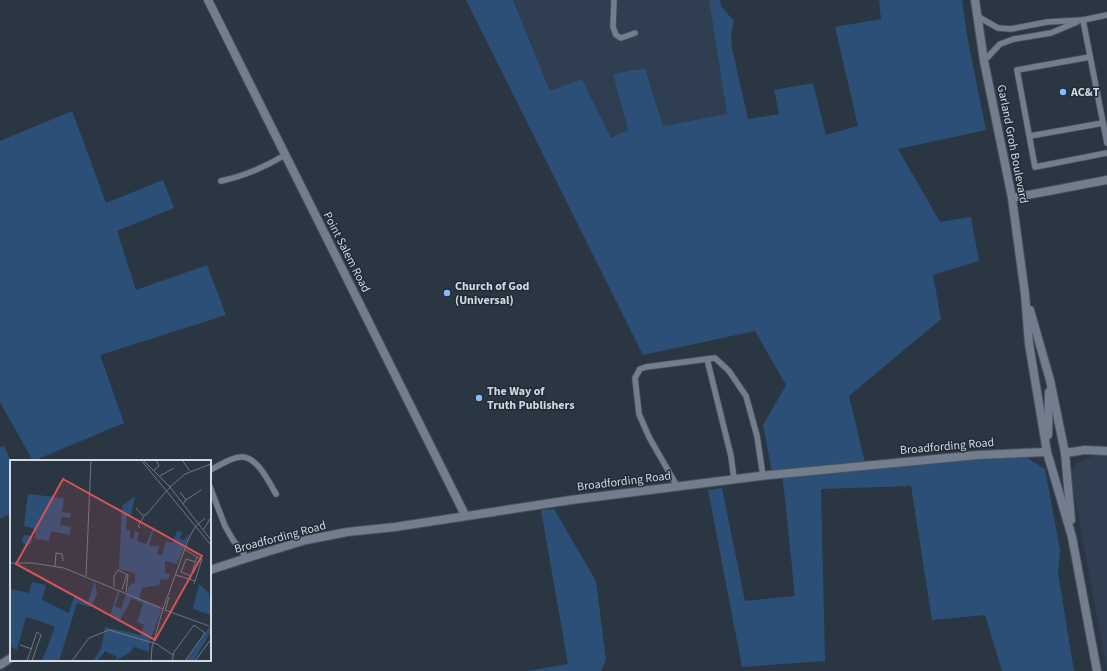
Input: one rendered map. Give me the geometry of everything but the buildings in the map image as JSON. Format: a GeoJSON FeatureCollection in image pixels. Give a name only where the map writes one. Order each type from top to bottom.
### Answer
{"type":"FeatureCollection","features":[{"type":"Feature","properties":{"kind":"street","name":"Point Salem Road"},"geometry":{"type":"LineString","coordinates":[[208,0],[466,515]]}},
{"type":"Feature","properties":{"kind":"street","name":"Garland Groh Boulevard"},"geometry":{"type":"LineString","coordinates":[[975,0],[984,61],[1012,198],[1025,294],[1029,344],[1048,452],[1072,537],[1097,671]]}},
{"type":"Feature","properties":{"kind":"street"},"geometry":{"type":"LineString","coordinates":[[1012,198],[1107,180]]}},
{"type":"Feature","properties":{"kind":"street","name":"Garland Groh Boulevard"},"geometry":{"type":"LineString","coordinates":[[1025,294],[1050,380],[1065,453],[1072,537]]}},
{"type":"Feature","properties":{"kind":"street"},"geometry":{"type":"LineString","coordinates":[[1050,380],[1048,452],[1069,501]]}},
{"type":"Feature","properties":{"kind":"street"},"geometry":{"type":"LineString","coordinates":[[1065,453],[1085,450],[1107,451]]}},
{"type":"Feature","properties":{"kind":"street","name":"Broadfording Road"},"geometry":{"type":"LineString","coordinates":[[211,570],[306,540],[347,532],[402,526],[466,515],[734,479],[978,455],[1048,452]]}},
{"type":"Feature","properties":{"kind":"street"},"geometry":{"type":"LineString","coordinates":[[0,665],[10,659]]}},
{"type":"Feature","properties":{"kind":"lane"},"geometry":{"type":"LineString","coordinates":[[614,0],[613,23],[616,35],[621,38],[635,33]]}},
{"type":"Feature","properties":{"kind":"lane"},"geometry":{"type":"LineString","coordinates":[[977,16],[998,28],[1011,29],[1047,22],[1082,20],[1107,15]]}},
{"type":"Feature","properties":{"kind":"lane"},"geometry":{"type":"LineString","coordinates":[[1082,20],[1107,143]]}},
{"type":"Feature","properties":{"kind":"lane"},"geometry":{"type":"LineString","coordinates":[[984,61],[1000,44],[1014,39],[1051,33],[1082,20]]}},
{"type":"Feature","properties":{"kind":"lane"},"geometry":{"type":"LineString","coordinates":[[1090,57],[1017,70],[1035,167],[1107,153]]}},
{"type":"Feature","properties":{"kind":"lane"},"geometry":{"type":"LineString","coordinates":[[1030,136],[1103,123]]}},
{"type":"Feature","properties":{"kind":"lane"},"geometry":{"type":"LineString","coordinates":[[221,181],[240,177],[285,155]]}},
{"type":"Feature","properties":{"kind":"lane"},"geometry":{"type":"LineString","coordinates":[[707,358],[731,456],[734,479]]}},
{"type":"Feature","properties":{"kind":"lane"},"geometry":{"type":"LineString","coordinates":[[677,486],[649,437],[639,414],[635,378],[640,369],[646,367],[707,358],[715,358],[720,362],[746,396],[757,436],[763,476]]}},
{"type":"Feature","properties":{"kind":"lane"},"geometry":{"type":"LineString","coordinates":[[211,469],[233,458],[249,458],[256,464],[276,494]]}},
{"type":"Feature","properties":{"kind":"lane"},"geometry":{"type":"LineString","coordinates":[[211,489],[228,531],[247,558]]}},
{"type":"Feature","properties":{"kind":"shaded area"},"geometry":{"type":"Polygon","coordinates":[[[466,0],[513,0],[550,91],[582,79],[611,138],[628,130],[613,74],[645,68],[663,126],[727,114],[709,0],[720,0],[721,6],[734,21],[731,34],[732,48],[748,119],[779,114],[774,90],[813,83],[826,135],[858,126],[835,27],[881,19],[879,0],[962,0],[967,36],[986,130],[898,149],[940,222],[971,217],[979,261],[933,275],[941,319],[849,396],[865,463],[1015,450],[1045,469],[1060,550],[1058,573],[1074,671],[1002,671],[985,615],[932,620],[911,486],[821,489],[825,661],[742,667],[708,490],[722,488],[745,601],[795,596],[782,471],[772,472],[763,425],[786,385],[755,331],[643,355],[466,0]]]}},
{"type":"Feature","properties":{"kind":"shaded area"},"geometry":{"type":"Polygon","coordinates":[[[513,0],[709,0],[727,114],[663,126],[645,68],[613,74],[628,130],[611,138],[582,79],[550,91],[513,0]]]}},
{"type":"Feature","properties":{"kind":"shaded area"},"geometry":{"type":"Polygon","coordinates":[[[72,111],[106,203],[163,180],[174,208],[117,231],[136,290],[207,265],[226,315],[100,355],[124,423],[35,460],[32,460],[0,402],[0,141],[72,111]]]}},
{"type":"Feature","properties":{"kind":"shaded area"},"geometry":{"type":"Polygon","coordinates":[[[4,446],[10,460],[10,514],[0,519],[0,447],[4,446]]]}},
{"type":"Feature","properties":{"kind":"shaded area"},"geometry":{"type":"Polygon","coordinates":[[[1093,456],[1107,456],[1107,671],[1072,482],[1072,473],[1077,462],[1093,456]]]}},
{"type":"Feature","properties":{"kind":"shaded area"},"geometry":{"type":"Polygon","coordinates":[[[554,509],[596,581],[606,660],[601,671],[527,671],[568,664],[541,510],[554,509]]]}},
{"type":"Feature","properties":{"kind":"place","name":"AC&T"},"geometry":{"type":"Point","coordinates":[1063,92]}},
{"type":"Feature","properties":{"kind":"place","name":"Church of God (Universal)"},"geometry":{"type":"Point","coordinates":[447,293]}},
{"type":"Feature","properties":{"kind":"place","name":"The Way of Truth Publishers"},"geometry":{"type":"Point","coordinates":[479,398]}}]}
